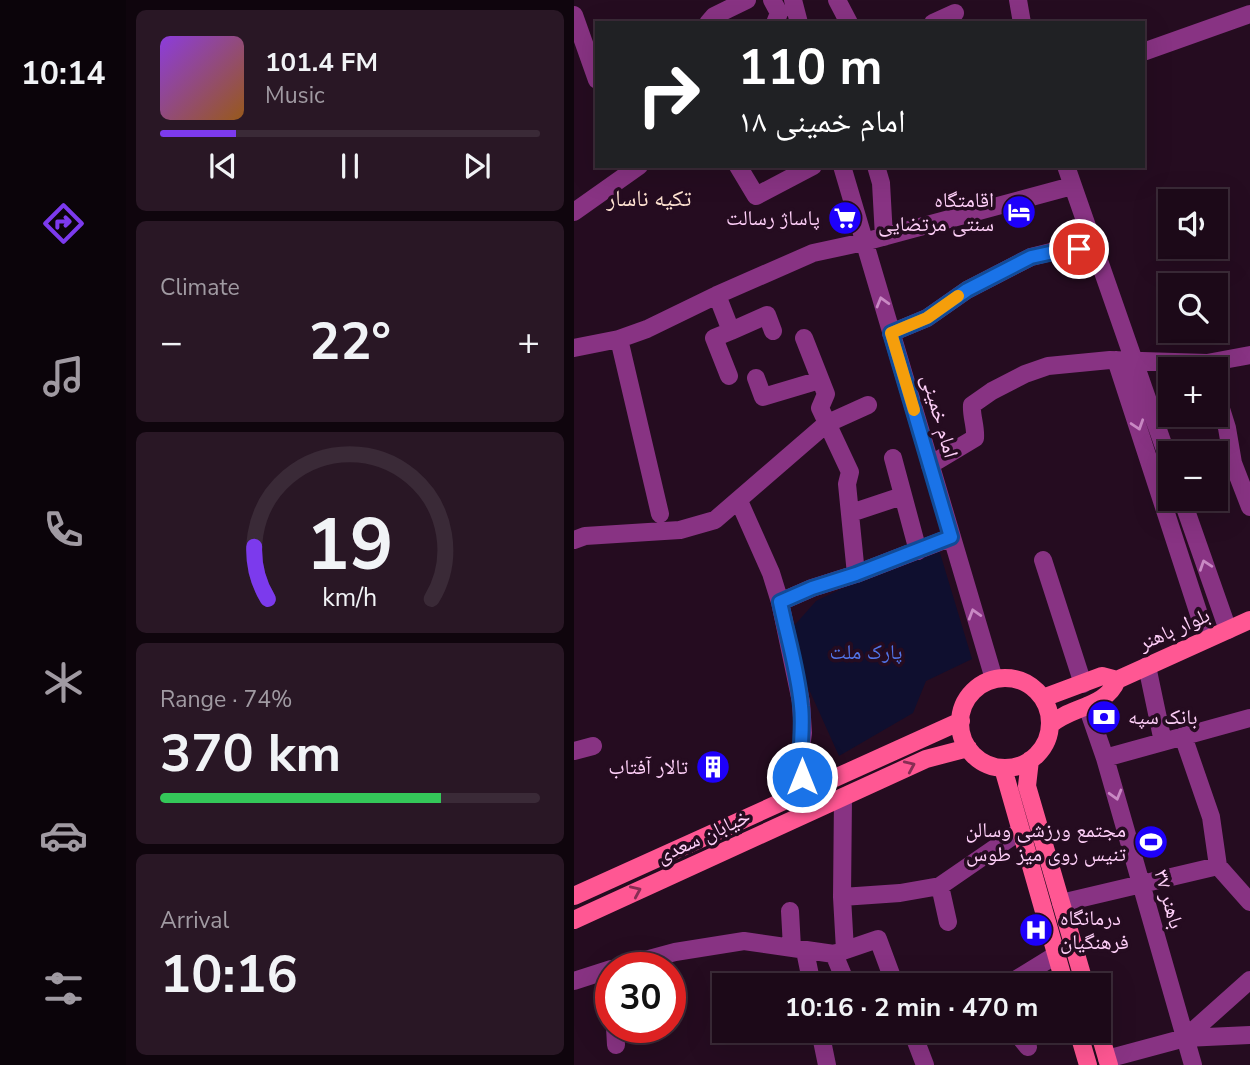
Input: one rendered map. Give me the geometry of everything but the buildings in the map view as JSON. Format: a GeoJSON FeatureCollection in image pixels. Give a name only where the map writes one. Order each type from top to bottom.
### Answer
{"type":"FeatureCollection","features":[{"type":"Feature","properties":{"kind":"main road","name":"بلوار باهنر"},"geometry":{"type":"LineString","coordinates":[[1117,680],[1250,620]]}},
{"type":"Feature","properties":{"kind":"main road"},"geometry":{"type":"LineString","coordinates":[[1043,698],[1102,676],[1117,680],[1112,691],[1087,706],[1061,715],[1050,725]]}},
{"type":"Feature","properties":{"kind":"main road"},"geometry":{"type":"LineString","coordinates":[[1008,678],[1034,688],[1043,698],[1049,711],[1050,725],[1047,739],[1040,751],[1030,760],[1003,768],[989,765],[977,758],[968,748],[962,735],[963,707],[970,695],[981,685],[994,679],[1008,678]]}},
{"type":"Feature","properties":{"kind":"main road","name":"خیابان سعدی"},"geometry":{"type":"LineString","coordinates":[[574,896],[961,721]]}},
{"type":"Feature","properties":{"kind":"main road","name":"خیابان سعدی"},"geometry":{"type":"LineString","coordinates":[[574,920],[926,759],[968,748]]}},
{"type":"Feature","properties":{"kind":"main road"},"geometry":{"type":"LineString","coordinates":[[1030,760],[1027,786],[1081,973]]}},
{"type":"Feature","properties":{"kind":"main road"},"geometry":{"type":"LineString","coordinates":[[863,765],[872,769],[872,784]]}},
{"type":"Feature","properties":{"kind":"main road"},"geometry":{"type":"LineString","coordinates":[[1003,768],[1061,973]]}},
{"type":"Feature","properties":{"kind":"main road"},"geometry":{"type":"LineString","coordinates":[[1008,791],[1027,786]]}},
{"type":"Feature","properties":{"kind":"main road"},"geometry":{"type":"LineString","coordinates":[[1082,1043],[1088,1065]]}},
{"type":"Feature","properties":{"kind":"main road"},"geometry":{"type":"LineString","coordinates":[[1102,1043],[1108,1062]]}},
{"type":"Feature","properties":{"kind":"street"},"geometry":{"type":"LineString","coordinates":[[710,21],[714,16],[747,0]]}},
{"type":"Feature","properties":{"kind":"street"},"geometry":{"type":"LineString","coordinates":[[772,0],[779,13],[776,21]]}},
{"type":"Feature","properties":{"kind":"street"},"geometry":{"type":"LineString","coordinates":[[793,0],[798,21]]}},
{"type":"Feature","properties":{"kind":"street"},"geometry":{"type":"LineString","coordinates":[[837,0],[848,21]]}},
{"type":"Feature","properties":{"kind":"street"},"geometry":{"type":"LineString","coordinates":[[1018,0],[1023,21]]}},
{"type":"Feature","properties":{"kind":"street"},"geometry":{"type":"LineString","coordinates":[[937,21],[955,13]]}},
{"type":"Feature","properties":{"kind":"street"},"geometry":{"type":"LineString","coordinates":[[1145,51],[1250,14]]}},
{"type":"Feature","properties":{"kind":"street"},"geometry":{"type":"LineString","coordinates":[[574,15],[595,74]]}},
{"type":"Feature","properties":{"kind":"street"},"geometry":{"type":"LineString","coordinates":[[574,212],[636,168]]}},
{"type":"Feature","properties":{"kind":"street"},"geometry":{"type":"LineString","coordinates":[[739,168],[756,196],[809,168]]}},
{"type":"Feature","properties":{"kind":"street","name":"امام خمینی"},"geometry":{"type":"LineString","coordinates":[[843,168],[994,679]]}},
{"type":"Feature","properties":{"kind":"street"},"geometry":{"type":"LineString","coordinates":[[877,168],[881,183],[884,237]]}},
{"type":"Feature","properties":{"kind":"street"},"geometry":{"type":"LineString","coordinates":[[1067,168],[1094,249],[1208,639]]}},
{"type":"Feature","properties":{"kind":"street"},"geometry":{"type":"LineString","coordinates":[[574,348],[619,339],[647,329],[813,253],[884,237],[1072,186]]}},
{"type":"Feature","properties":{"kind":"street"},"geometry":{"type":"LineString","coordinates":[[891,333],[927,318],[967,290],[1031,257],[1063,250],[1094,249]]}},
{"type":"Feature","properties":{"kind":"street"},"geometry":{"type":"LineString","coordinates":[[717,295],[731,331]]}},
{"type":"Feature","properties":{"kind":"street"},"geometry":{"type":"LineString","coordinates":[[729,376],[714,338],[767,315],[773,331]]}},
{"type":"Feature","properties":{"kind":"street"},"geometry":{"type":"LineString","coordinates":[[804,338],[826,394],[820,408],[850,472],[847,484],[856,574]]}},
{"type":"Feature","properties":{"kind":"street"},"geometry":{"type":"LineString","coordinates":[[619,339],[660,514]]}},
{"type":"Feature","properties":{"kind":"street"},"geometry":{"type":"LineString","coordinates":[[1228,361],[1250,355]]}},
{"type":"Feature","properties":{"kind":"street"},"geometry":{"type":"LineString","coordinates":[[1125,360],[1160,441]]}},
{"type":"Feature","properties":{"kind":"street"},"geometry":{"type":"LineString","coordinates":[[930,465],[975,438],[972,405],[1025,374],[1048,366],[1125,360],[1158,362]]}},
{"type":"Feature","properties":{"kind":"street"},"geometry":{"type":"LineString","coordinates":[[756,378],[763,397],[820,380]]}},
{"type":"Feature","properties":{"kind":"street"},"geometry":{"type":"LineString","coordinates":[[574,540],[585,536],[680,530],[715,520],[826,425],[868,405]]}},
{"type":"Feature","properties":{"kind":"street"},"geometry":{"type":"LineString","coordinates":[[1227,427],[1233,463],[1250,507]]}},
{"type":"Feature","properties":{"kind":"street"},"geometry":{"type":"LineString","coordinates":[[892,458],[918,551]]}},
{"type":"Feature","properties":{"kind":"street"},"geometry":{"type":"LineString","coordinates":[[851,513],[902,496]]}},
{"type":"Feature","properties":{"kind":"street"},"geometry":{"type":"LineString","coordinates":[[739,501],[771,573],[780,602],[801,702],[803,733],[800,763],[805,792]]}},
{"type":"Feature","properties":{"kind":"street"},"geometry":{"type":"LineString","coordinates":[[1186,511],[1228,630]]}},
{"type":"Feature","properties":{"kind":"street"},"geometry":{"type":"LineString","coordinates":[[780,602],[951,537]]}},
{"type":"Feature","properties":{"kind":"street"},"geometry":{"type":"LineString","coordinates":[[1043,560],[1083,684]]}},
{"type":"Feature","properties":{"kind":"street"},"geometry":{"type":"LineString","coordinates":[[1147,666],[1163,742]]}},
{"type":"Feature","properties":{"kind":"street","name":"باهنر ۳۷"},"geometry":{"type":"LineString","coordinates":[[1087,706],[1105,758],[1193,1065]]}},
{"type":"Feature","properties":{"kind":"street"},"geometry":{"type":"LineString","coordinates":[[1105,758],[1250,718]]}},
{"type":"Feature","properties":{"kind":"street"},"geometry":{"type":"LineString","coordinates":[[1183,736],[1211,817],[1218,866],[1250,902]]}},
{"type":"Feature","properties":{"kind":"street"},"geometry":{"type":"LineString","coordinates":[[574,751],[593,746]]}},
{"type":"Feature","properties":{"kind":"street"},"geometry":{"type":"LineString","coordinates":[[843,797],[839,952],[844,973]]}},
{"type":"Feature","properties":{"kind":"street"},"geometry":{"type":"LineString","coordinates":[[842,897],[900,893],[940,886],[1020,831]]}},
{"type":"Feature","properties":{"kind":"street"},"geometry":{"type":"LineString","coordinates":[[1061,903],[1218,866]]}},
{"type":"Feature","properties":{"kind":"street"},"geometry":{"type":"LineString","coordinates":[[940,886],[948,922]]}},
{"type":"Feature","properties":{"kind":"street"},"geometry":{"type":"LineString","coordinates":[[790,911],[808,973]]}},
{"type":"Feature","properties":{"kind":"street"},"geometry":{"type":"LineString","coordinates":[[675,952],[744,941],[799,950],[839,952],[878,939],[891,973]]}},
{"type":"Feature","properties":{"kind":"street"},"geometry":{"type":"LineString","coordinates":[[1027,973],[1056,956]]}},
{"type":"Feature","properties":{"kind":"street"},"geometry":{"type":"LineString","coordinates":[[574,981],[595,974]]}},
{"type":"Feature","properties":{"kind":"street"},"geometry":{"type":"LineString","coordinates":[[1185,1038],[1250,980]]}},
{"type":"Feature","properties":{"kind":"street"},"geometry":{"type":"LineString","coordinates":[[1108,1062],[1185,1038],[1250,1035]]}},
{"type":"Feature","properties":{"kind":"street"},"geometry":{"type":"LineString","coordinates":[[822,1043],[827,1065]]}},
{"type":"Feature","properties":{"kind":"street"},"geometry":{"type":"LineString","coordinates":[[917,1043],[925,1065]]}},
{"type":"Feature","properties":{"kind":"street"},"geometry":{"type":"LineString","coordinates":[[1025,1043],[1028,1047]]}},
{"type":"Feature","properties":{"kind":"green space","name":"پارک ملت"},"geometry":{"type":"Polygon","coordinates":[[[937,543],[972,659],[926,681],[913,713],[839,756],[785,636],[816,601],[937,543]]]}},
{"type":"Feature","properties":{"kind":"slow traffic"},"geometry":{"type":"LineString","coordinates":[[914,410],[891,333],[927,318],[958,296]]}},
{"type":"Feature","properties":{"kind":"place","name":"اقامتگاه سنتی مرتضایی"},"geometry":{"type":"Point","coordinates":[1019,212]}},
{"type":"Feature","properties":{"kind":"place","name":"پاساژ رسالت"},"geometry":{"type":"Point","coordinates":[845,218]}},
{"type":"Feature","properties":{"kind":"place","name":"بانک سپه"},"geometry":{"type":"Point","coordinates":[1104,717]}},
{"type":"Feature","properties":{"kind":"place","name":"تالار آفتاب"},"geometry":{"type":"Point","coordinates":[713,767]}},
{"type":"Feature","properties":{"kind":"place","name":"مجتمع ورزشی وسالن تنیس روی میز طوس"},"geometry":{"type":"Point","coordinates":[1151,842]}},
{"type":"Feature","properties":{"kind":"place","name":"درمانگاه فرهنگیان"},"geometry":{"type":"Point","coordinates":[1036,930]}},
{"type":"Feature","properties":{"kind":"district","name":"تکیه ناسار"},"geometry":{"type":"Point","coordinates":[649,198]}},
{"type":"Feature","properties":{"kind":"route"},"geometry":{"type":"LineString","coordinates":[[802,777],[801,702],[780,602],[951,537],[891,333],[927,318],[989,277],[1031,257],[1079,249]]}}]}
